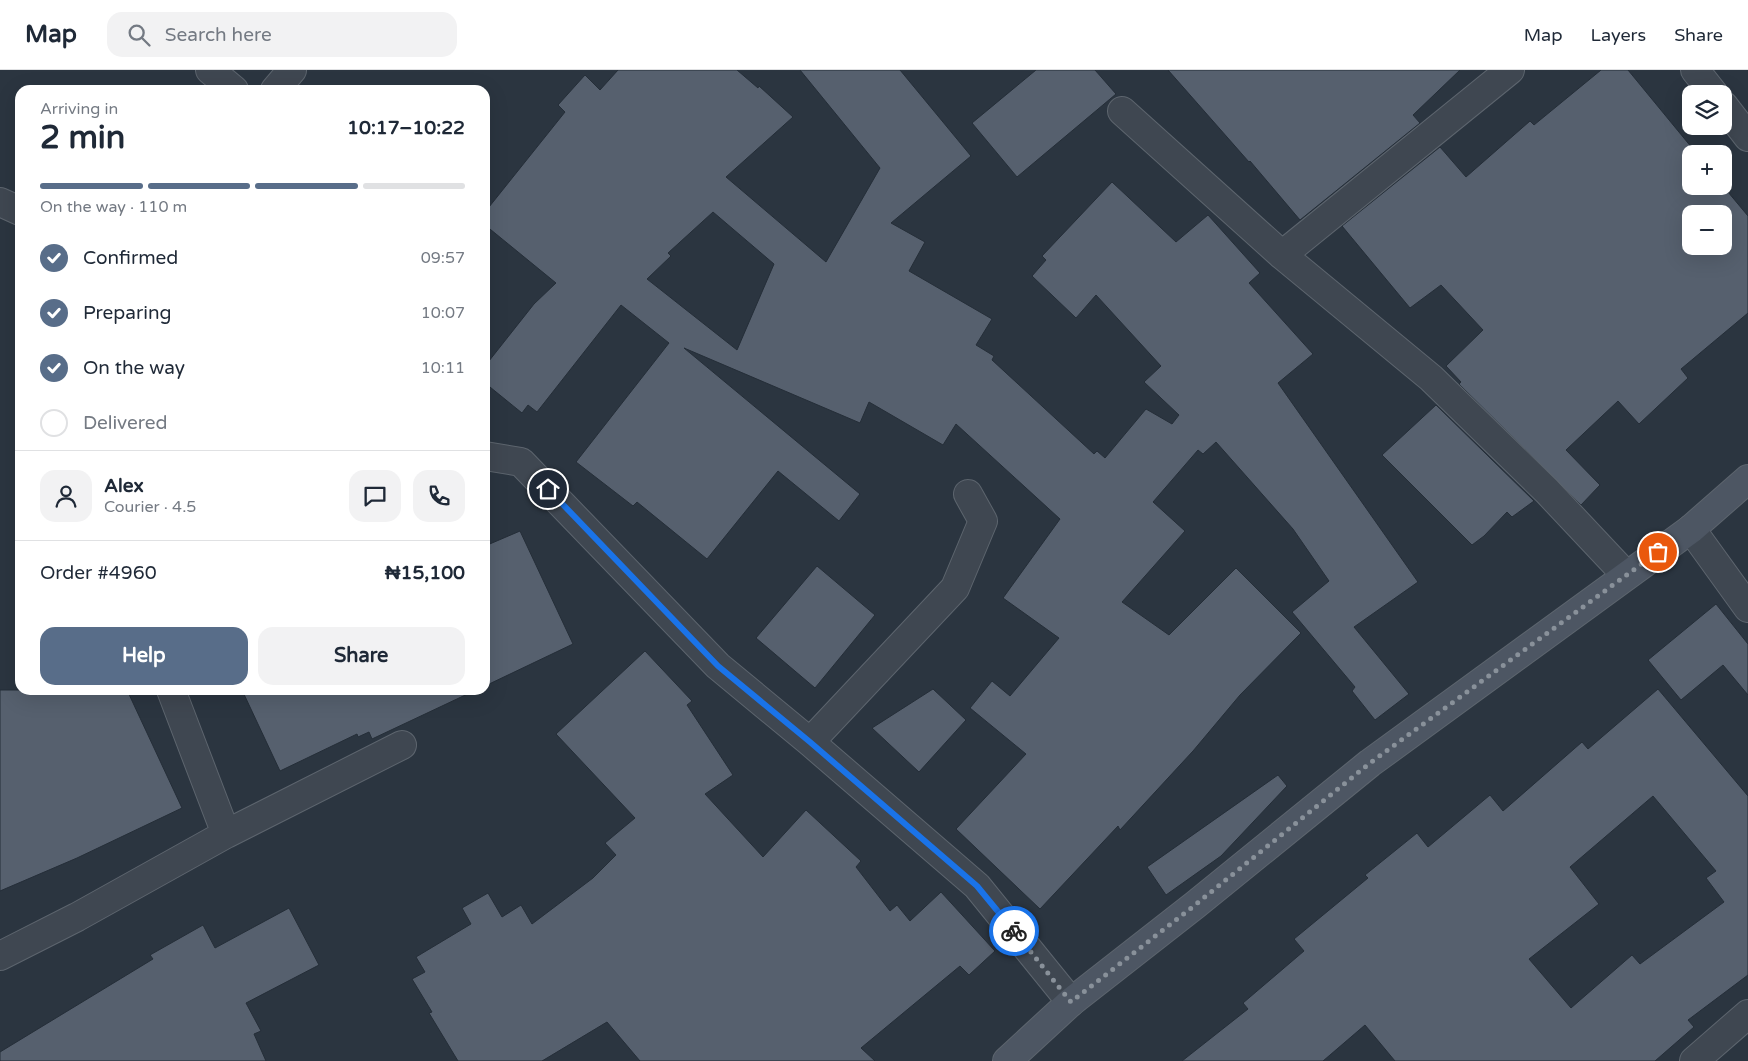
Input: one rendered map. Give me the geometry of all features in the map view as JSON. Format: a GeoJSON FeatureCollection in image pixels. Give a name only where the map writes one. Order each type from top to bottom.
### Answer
{"type":"FeatureCollection","features":[{"type":"Feature","properties":{"kind":"main road"},"geometry":{"type":"LineString","coordinates":[[1008,1061],[1071,1002],[1195,905],[1370,763],[1691,529],[1748,480]]}},
{"type":"Feature","properties":{"kind":"street"},"geometry":{"type":"LineString","coordinates":[[210,70],[228,85]]}},
{"type":"Feature","properties":{"kind":"street"},"geometry":{"type":"LineString","coordinates":[[279,85],[292,70]]}},
{"type":"Feature","properties":{"kind":"street"},"geometry":{"type":"LineString","coordinates":[[1282,255],[1510,70]]}},
{"type":"Feature","properties":{"kind":"street"},"geometry":{"type":"LineString","coordinates":[[1695,70],[1707,85]]}},
{"type":"Feature","properties":{"kind":"street"},"geometry":{"type":"LineString","coordinates":[[1122,112],[1282,255],[1431,378],[1547,491],[1626,575]]}},
{"type":"Feature","properties":{"kind":"street"},"geometry":{"type":"LineString","coordinates":[[1732,116],[1748,137]]}},
{"type":"Feature","properties":{"kind":"street"},"geometry":{"type":"LineString","coordinates":[[0,202],[15,209]]}},
{"type":"Feature","properties":{"kind":"street"},"geometry":{"type":"LineString","coordinates":[[490,457],[521,462],[718,666],[810,742],[977,886],[1071,1002]]}},
{"type":"Feature","properties":{"kind":"street"},"geometry":{"type":"LineString","coordinates":[[810,742],[956,588],[983,521],[968,494]]}},
{"type":"Feature","properties":{"kind":"street"},"geometry":{"type":"LineString","coordinates":[[1691,529],[1748,608]]}},
{"type":"Feature","properties":{"kind":"street"},"geometry":{"type":"LineString","coordinates":[[173,695],[226,834]]}},
{"type":"Feature","properties":{"kind":"street"},"geometry":{"type":"LineString","coordinates":[[0,956],[77,917],[226,834],[402,745]]}},
{"type":"Feature","properties":{"kind":"street"},"geometry":{"type":"LineString","coordinates":[[1694,1061],[1748,1014]]}},
{"type":"Feature","properties":{"kind":"building"},"geometry":{"type":"Polygon","coordinates":[[[618,70],[737,70],[758,88],[759,86],[793,117],[726,177],[826,262],[880,168],[800,70],[900,70],[971,156],[891,223],[925,242],[909,271],[992,319],[976,345],[994,356],[992,360],[1094,454],[1097,451],[1105,458],[1146,409],[1172,424],[1179,415],[1144,382],[1161,366],[1096,295],[1076,318],[1032,276],[1046,260],[1042,256],[1112,182],[1176,242],[1208,215],[1260,273],[1249,283],[1313,354],[1278,383],[1418,582],[1354,627],[1409,694],[1375,720],[1352,691],[1355,687],[1292,612],[1329,581],[1293,529],[1216,442],[1203,454],[1198,450],[1153,502],[1185,531],[1122,602],[1169,635],[1236,568],[1301,633],[1240,695],[1193,751],[1120,830],[1118,826],[1040,909],[956,829],[1026,754],[970,708],[992,681],[1010,696],[1059,638],[1003,598],[1060,519],[956,424],[943,445],[869,402],[860,423],[684,348],[860,494],[839,521],[778,471],[707,559],[637,502],[633,506],[576,462],[669,343],[621,305],[537,412],[528,405],[522,413],[490,387],[490,360],[534,304],[556,283],[490,229],[490,206],[565,112],[558,105],[585,75],[600,90],[618,70]],[[713,212],[668,253],[671,256],[647,279],[737,350],[774,264],[713,212]]]}},
{"type":"Feature","properties":{"kind":"building"},"geometry":{"type":"Polygon","coordinates":[[[1036,70],[1095,70],[1116,94],[1017,177],[972,123],[1036,70]]]}},
{"type":"Feature","properties":{"kind":"building"},"geometry":{"type":"Polygon","coordinates":[[[1168,70],[1460,70],[1413,115],[1420,123],[1300,220],[1168,70]]]}},
{"type":"Feature","properties":{"kind":"building"},"geometry":{"type":"Polygon","coordinates":[[[1601,70],[1628,70],[1690,145],[1682,145],[1682,195],[1730,195],[1748,216],[1748,313],[1681,369],[1688,378],[1639,424],[1618,401],[1566,450],[1600,485],[1581,505],[1459,384],[1461,382],[1446,366],[1483,330],[1441,285],[1410,308],[1342,226],[1440,147],[1466,177],[1530,121],[1534,125],[1601,70]]]}},
{"type":"Feature","properties":{"kind":"building"},"geometry":{"type":"Polygon","coordinates":[[[1436,405],[1534,501],[1512,517],[1507,512],[1484,536],[1472,545],[1382,455],[1436,405]]]}},
{"type":"Feature","properties":{"kind":"building"},"geometry":{"type":"Polygon","coordinates":[[[520,531],[573,644],[490,684],[490,544],[520,531]]]}},
{"type":"Feature","properties":{"kind":"building"},"geometry":{"type":"Polygon","coordinates":[[[817,566],[875,615],[815,688],[756,638],[817,566]]]}},
{"type":"Feature","properties":{"kind":"building"},"geometry":{"type":"Polygon","coordinates":[[[1716,604],[1748,644],[1748,695],[1723,665],[1681,700],[1648,660],[1716,604]]]}},
{"type":"Feature","properties":{"kind":"building"},"geometry":{"type":"Polygon","coordinates":[[[645,651],[692,701],[687,705],[733,775],[705,794],[763,857],[806,810],[861,861],[856,867],[890,911],[897,905],[910,921],[941,892],[995,951],[969,975],[960,966],[861,1048],[875,1061],[640,1061],[607,1022],[542,1061],[458,1061],[429,1013],[432,1012],[412,979],[425,972],[416,957],[471,924],[462,908],[488,893],[502,917],[521,905],[532,924],[593,878],[616,855],[605,843],[635,818],[556,734],[645,651]]]}},
{"type":"Feature","properties":{"kind":"building"},"geometry":{"type":"Polygon","coordinates":[[[933,689],[966,720],[919,772],[872,728],[933,689]]]}},
{"type":"Feature","properties":{"kind":"building"},"geometry":{"type":"Polygon","coordinates":[[[1658,689],[1748,796],[1748,975],[1688,1020],[1694,1027],[1655,1061],[1395,1061],[1365,1025],[1323,1061],[1182,1061],[1248,1009],[1243,1003],[1304,951],[1294,939],[1368,878],[1365,875],[1417,833],[1428,847],[1490,795],[1503,811],[1582,742],[1588,749],[1658,689]],[[1653,796],[1570,867],[1599,904],[1529,959],[1571,1008],[1632,955],[1640,964],[1724,902],[1706,878],[1716,871],[1653,796]]]}},
{"type":"Feature","properties":{"kind":"building"},"geometry":{"type":"Polygon","coordinates":[[[0,690],[15,690],[15,695],[129,695],[182,808],[77,858],[0,891],[0,690]]]}},
{"type":"Feature","properties":{"kind":"building"},"geometry":{"type":"Polygon","coordinates":[[[244,695],[465,695],[372,739],[369,732],[358,737],[357,734],[280,771],[244,695]]]}},
{"type":"Feature","properties":{"kind":"building"},"geometry":{"type":"Polygon","coordinates":[[[1278,775],[1287,786],[1221,856],[1166,895],[1147,867],[1278,775]]]}},
{"type":"Feature","properties":{"kind":"building"},"geometry":{"type":"Polygon","coordinates":[[[289,908],[319,965],[246,1003],[261,1031],[254,1034],[266,1061],[0,1061],[0,1052],[153,959],[150,955],[203,925],[215,948],[289,908]]]}},
{"type":"Feature","properties":{"kind":"way so far"},"geometry":{"type":"LineString","coordinates":[[1014,931],[1071,1002],[1195,905],[1370,763],[1658,552]]}},
{"type":"Feature","properties":{"kind":"route"},"geometry":{"type":"LineString","coordinates":[[548,489],[718,666],[810,742],[977,886],[1014,931]]}}]}
